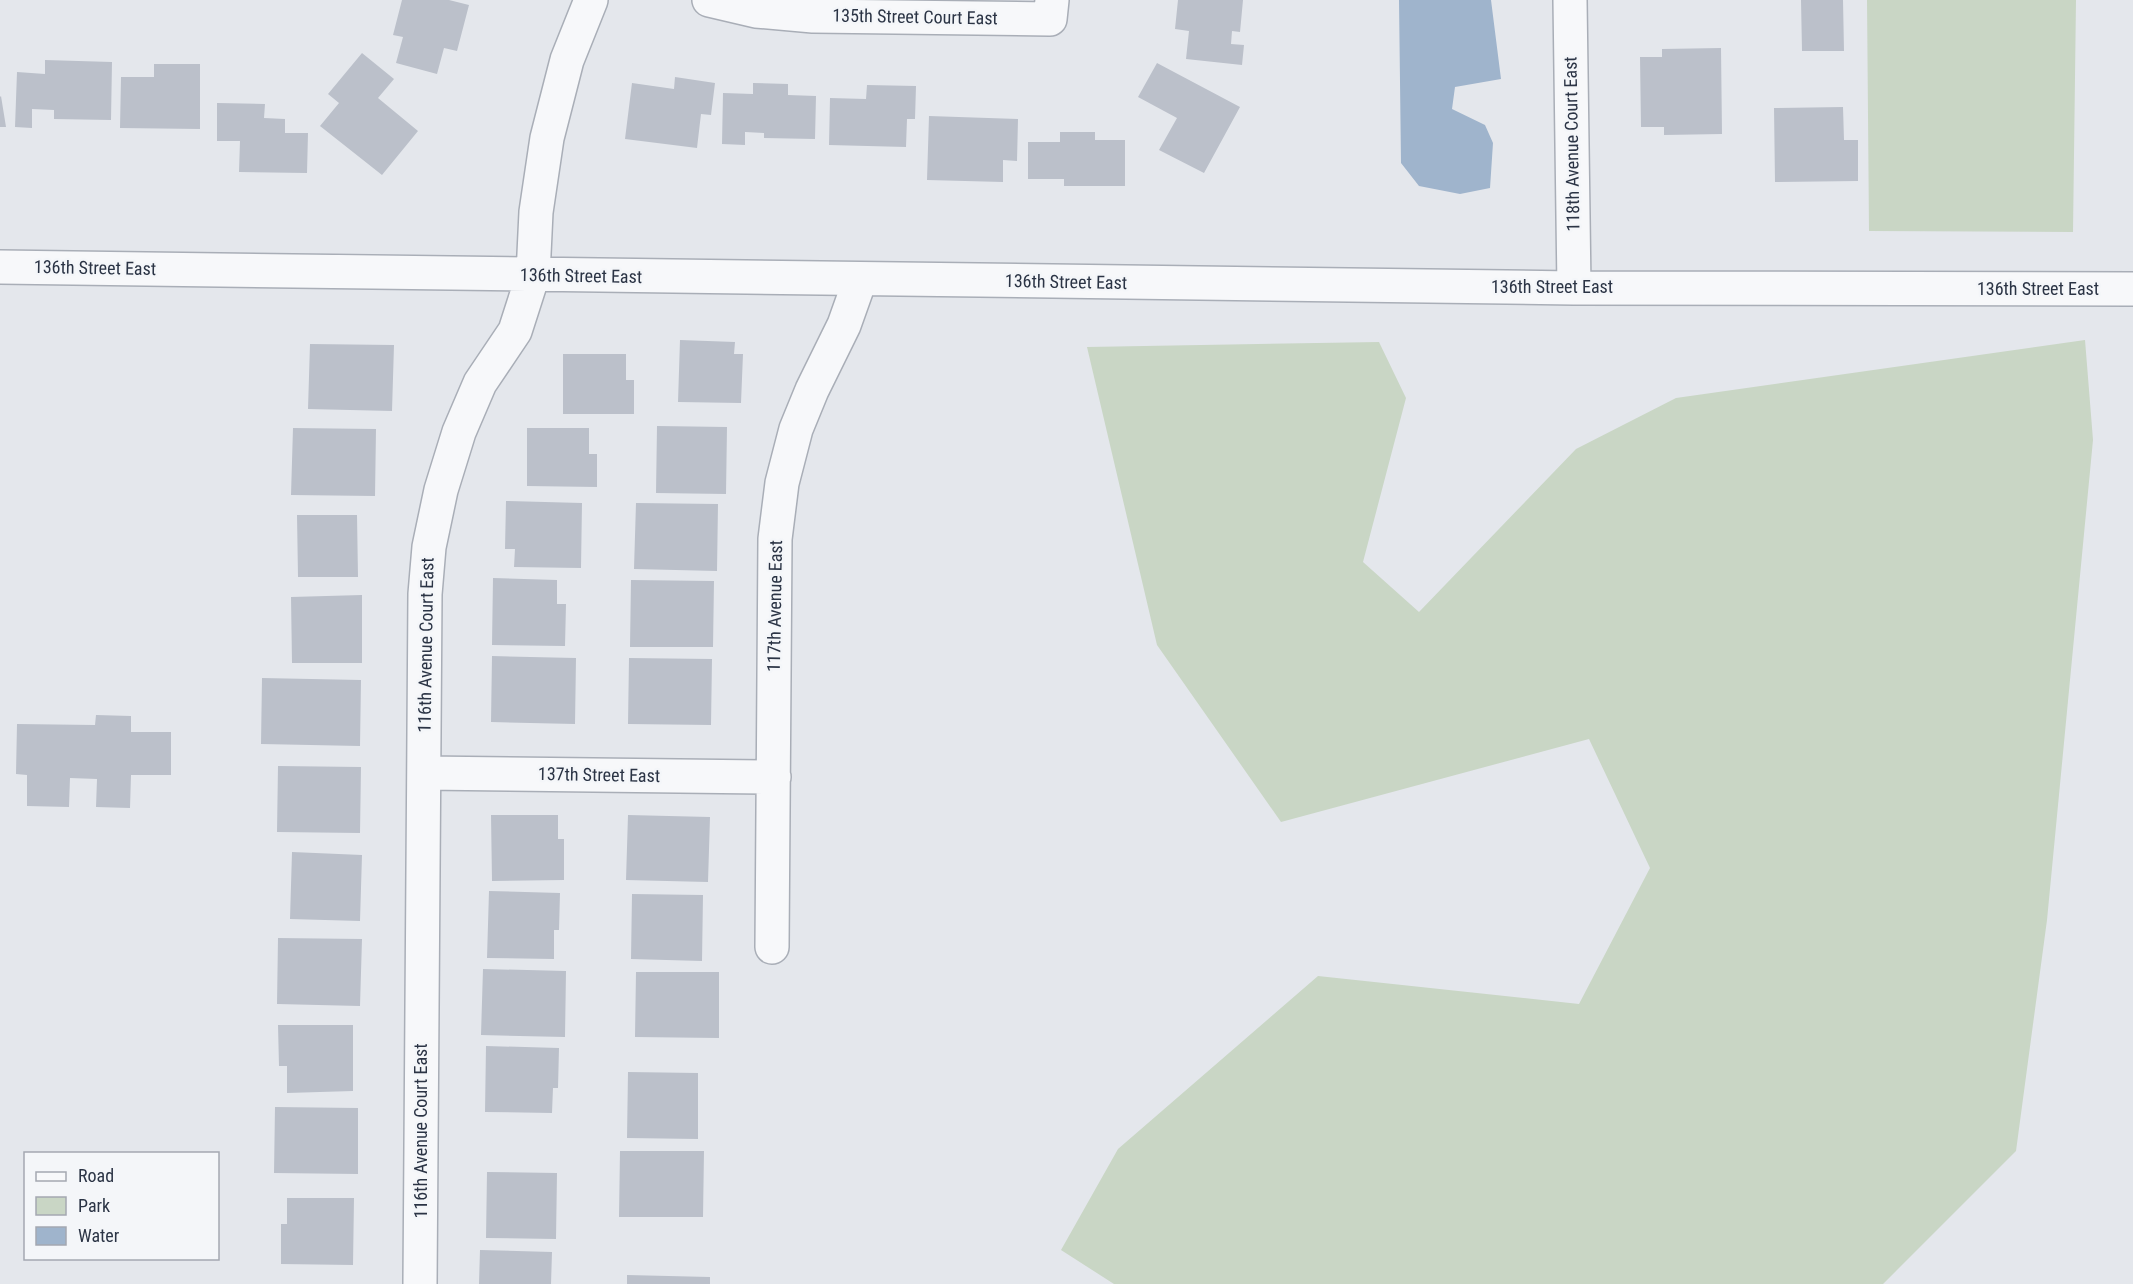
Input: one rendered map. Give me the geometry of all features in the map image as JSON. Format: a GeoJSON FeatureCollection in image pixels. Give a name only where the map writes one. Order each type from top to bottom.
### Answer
{"type":"FeatureCollection","features":[{"type":"Feature","properties":{"kind":"street","name":"116th Avenue Court East"},"geometry":{"type":"LineString","coordinates":[[420,1284],[425,594],[429,547],[441,490],[459,432],[480,383],[515,331],[533,275],[536,212],[547,138],[567,60],[591,0]]}},
{"type":"Feature","properties":{"kind":"street","name":"135th Street Court East"},"geometry":{"type":"LineString","coordinates":[[709,0],[756,11],[813,16],[1051,10]]}},
{"type":"Feature","properties":{"kind":"street","name":"118th Avenue Court East"},"geometry":{"type":"LineString","coordinates":[[1570,0],[1574,288]]}},
{"type":"Feature","properties":{"kind":"street","name":"136th Street East"},"geometry":{"type":"LineString","coordinates":[[0,267],[1574,288],[2133,290]]}},
{"type":"Feature","properties":{"kind":"street","name":"117th Avenue East"},"geometry":{"type":"LineString","coordinates":[[772,947],[775,539],[782,483],[796,429],[812,390],[844,325],[860,280]]}},
{"type":"Feature","properties":{"kind":"street","name":"137th Street East"},"geometry":{"type":"LineString","coordinates":[[424,773],[774,777]]}},
{"type":"Feature","properties":{"kind":"green space"},"geometry":{"type":"Polygon","coordinates":[[[1867,0],[2076,0],[2073,232],[1869,231],[1867,0]]]}},
{"type":"Feature","properties":{"kind":"green space"},"geometry":{"type":"Polygon","coordinates":[[[2085,340],[2093,440],[2047,920],[2016,1151],[1883,1284],[1114,1284],[1061,1250],[1118,1149],[1318,976],[1579,1004],[1650,868],[1589,739],[1281,822],[1157,645],[1087,347],[1379,342],[1406,398],[1363,562],[1419,612],[1576,449],[1676,398],[2085,340]]]}},
{"type":"Feature","properties":{"kind":"water"},"geometry":{"type":"Polygon","coordinates":[[[1399,0],[1491,0],[1501,79],[1455,87],[1452,109],[1485,125],[1493,143],[1490,188],[1460,194],[1419,186],[1401,163],[1399,0]]]}},
{"type":"Feature","properties":{"kind":"building"},"geometry":{"type":"Polygon","coordinates":[[[402,0],[449,0],[469,5],[457,51],[444,48],[437,74],[396,63],[403,37],[393,35],[402,0]]]}},
{"type":"Feature","properties":{"kind":"building"},"geometry":{"type":"Polygon","coordinates":[[[1178,0],[1243,0],[1240,32],[1232,31],[1231,44],[1244,45],[1242,65],[1186,59],[1189,31],[1175,29],[1178,0]]]}},
{"type":"Feature","properties":{"kind":"building"},"geometry":{"type":"Polygon","coordinates":[[[1801,0],[1843,0],[1844,51],[1802,51],[1801,0]]]}},
{"type":"Feature","properties":{"kind":"building"},"geometry":{"type":"Polygon","coordinates":[[[1721,48],[1722,134],[1664,135],[1664,127],[1641,127],[1640,57],[1662,57],[1662,49],[1721,48]]]}},
{"type":"Feature","properties":{"kind":"building"},"geometry":{"type":"Polygon","coordinates":[[[362,53],[394,79],[378,98],[418,131],[382,175],[320,126],[339,103],[328,94],[362,53]]]}},
{"type":"Feature","properties":{"kind":"building"},"geometry":{"type":"Polygon","coordinates":[[[45,60],[112,62],[111,120],[54,119],[54,110],[32,109],[32,128],[15,127],[17,72],[45,74],[45,60]]]}},
{"type":"Feature","properties":{"kind":"building"},"geometry":{"type":"Polygon","coordinates":[[[1157,63],[1240,107],[1204,173],[1159,150],[1177,118],[1138,97],[1157,63]]]}},
{"type":"Feature","properties":{"kind":"building"},"geometry":{"type":"Polygon","coordinates":[[[154,64],[200,64],[200,129],[120,128],[121,77],[154,77],[154,64]]]}},
{"type":"Feature","properties":{"kind":"building"},"geometry":{"type":"Polygon","coordinates":[[[675,77],[715,83],[711,115],[701,114],[697,148],[625,139],[632,83],[674,89],[675,77]]]}},
{"type":"Feature","properties":{"kind":"building"},"geometry":{"type":"Polygon","coordinates":[[[753,83],[788,84],[788,95],[816,96],[815,139],[764,138],[764,133],[745,132],[745,145],[722,144],[723,93],[753,94],[753,83]]]}},
{"type":"Feature","properties":{"kind":"building"},"geometry":{"type":"Polygon","coordinates":[[[867,85],[916,86],[915,119],[907,119],[906,147],[829,145],[830,98],[866,99],[867,85]]]}},
{"type":"Feature","properties":{"kind":"building"},"geometry":{"type":"Polygon","coordinates":[[[1,96],[6,127],[0,127],[1,96]]]}},
{"type":"Feature","properties":{"kind":"building"},"geometry":{"type":"Polygon","coordinates":[[[217,103],[265,104],[264,118],[285,119],[285,133],[308,133],[307,173],[239,172],[240,141],[217,141],[217,103]]]}},
{"type":"Feature","properties":{"kind":"building"},"geometry":{"type":"Polygon","coordinates":[[[1843,107],[1844,140],[1858,140],[1858,181],[1775,182],[1774,108],[1843,107]]]}},
{"type":"Feature","properties":{"kind":"building"},"geometry":{"type":"Polygon","coordinates":[[[929,116],[1018,119],[1017,161],[1003,160],[1003,182],[927,180],[929,116]]]}},
{"type":"Feature","properties":{"kind":"building"},"geometry":{"type":"Polygon","coordinates":[[[1060,132],[1095,132],[1095,140],[1125,140],[1125,186],[1064,186],[1064,179],[1028,179],[1028,142],[1060,142],[1060,132]]]}},
{"type":"Feature","properties":{"kind":"building"},"geometry":{"type":"Polygon","coordinates":[[[680,340],[735,342],[734,354],[743,354],[741,403],[678,402],[680,340]]]}},
{"type":"Feature","properties":{"kind":"building"},"geometry":{"type":"Polygon","coordinates":[[[310,344],[394,345],[392,411],[308,409],[310,344]]]}},
{"type":"Feature","properties":{"kind":"building"},"geometry":{"type":"Polygon","coordinates":[[[563,354],[626,354],[626,380],[634,380],[634,414],[563,414],[563,354]]]}},
{"type":"Feature","properties":{"kind":"building"},"geometry":{"type":"Polygon","coordinates":[[[657,426],[727,427],[726,494],[656,493],[657,426]]]}},
{"type":"Feature","properties":{"kind":"building"},"geometry":{"type":"Polygon","coordinates":[[[293,428],[376,429],[375,496],[291,495],[293,428]]]}},
{"type":"Feature","properties":{"kind":"building"},"geometry":{"type":"Polygon","coordinates":[[[527,428],[589,428],[589,454],[597,454],[597,487],[527,486],[527,428]]]}},
{"type":"Feature","properties":{"kind":"building"},"geometry":{"type":"Polygon","coordinates":[[[506,501],[582,503],[581,568],[514,567],[515,549],[505,549],[506,501]]]}},
{"type":"Feature","properties":{"kind":"building"},"geometry":{"type":"Polygon","coordinates":[[[636,503],[718,504],[717,571],[634,569],[636,503]]]}},
{"type":"Feature","properties":{"kind":"building"},"geometry":{"type":"Polygon","coordinates":[[[297,515],[357,515],[358,577],[298,577],[297,515]]]}},
{"type":"Feature","properties":{"kind":"building"},"geometry":{"type":"Polygon","coordinates":[[[493,578],[557,580],[557,604],[566,604],[565,646],[492,645],[493,578]]]}},
{"type":"Feature","properties":{"kind":"building"},"geometry":{"type":"Polygon","coordinates":[[[631,580],[714,581],[713,647],[630,647],[631,580]]]}},
{"type":"Feature","properties":{"kind":"building"},"geometry":{"type":"Polygon","coordinates":[[[362,595],[362,663],[292,663],[291,597],[362,595]]]}},
{"type":"Feature","properties":{"kind":"building"},"geometry":{"type":"Polygon","coordinates":[[[492,656],[576,658],[575,724],[491,722],[492,656]]]}},
{"type":"Feature","properties":{"kind":"building"},"geometry":{"type":"Polygon","coordinates":[[[629,658],[712,659],[711,725],[628,724],[629,658]]]}},
{"type":"Feature","properties":{"kind":"building"},"geometry":{"type":"Polygon","coordinates":[[[262,678],[361,680],[360,746],[261,744],[262,678]]]}},
{"type":"Feature","properties":{"kind":"building"},"geometry":{"type":"Polygon","coordinates":[[[96,715],[131,716],[131,732],[171,732],[171,775],[131,775],[130,808],[96,807],[97,779],[70,778],[69,807],[27,806],[27,775],[16,774],[17,724],[95,725],[96,715]]]}},
{"type":"Feature","properties":{"kind":"building"},"geometry":{"type":"Polygon","coordinates":[[[278,766],[361,767],[360,833],[277,832],[278,766]]]}},
{"type":"Feature","properties":{"kind":"building"},"geometry":{"type":"Polygon","coordinates":[[[491,815],[558,815],[558,839],[564,839],[564,880],[492,881],[491,815]]]}},
{"type":"Feature","properties":{"kind":"building"},"geometry":{"type":"Polygon","coordinates":[[[628,815],[710,817],[708,882],[626,880],[628,815]]]}},
{"type":"Feature","properties":{"kind":"building"},"geometry":{"type":"Polygon","coordinates":[[[292,852],[362,855],[360,921],[290,919],[292,852]]]}},
{"type":"Feature","properties":{"kind":"building"},"geometry":{"type":"Polygon","coordinates":[[[489,891],[560,893],[559,930],[554,930],[554,959],[487,958],[489,891]]]}},
{"type":"Feature","properties":{"kind":"building"},"geometry":{"type":"Polygon","coordinates":[[[632,894],[703,895],[702,961],[631,959],[632,894]]]}},
{"type":"Feature","properties":{"kind":"building"},"geometry":{"type":"Polygon","coordinates":[[[278,938],[362,939],[360,1006],[277,1004],[278,938]]]}},
{"type":"Feature","properties":{"kind":"building"},"geometry":{"type":"Polygon","coordinates":[[[483,969],[566,971],[565,1037],[481,1035],[483,969]]]}},
{"type":"Feature","properties":{"kind":"building"},"geometry":{"type":"Polygon","coordinates":[[[636,972],[719,972],[719,1038],[635,1037],[636,972]]]}},
{"type":"Feature","properties":{"kind":"building"},"geometry":{"type":"Polygon","coordinates":[[[278,1025],[353,1025],[353,1091],[287,1093],[287,1066],[279,1066],[278,1025]]]}},
{"type":"Feature","properties":{"kind":"building"},"geometry":{"type":"Polygon","coordinates":[[[486,1046],[559,1048],[558,1088],[553,1088],[552,1113],[485,1112],[486,1046]]]}},
{"type":"Feature","properties":{"kind":"building"},"geometry":{"type":"Polygon","coordinates":[[[628,1072],[698,1073],[698,1139],[627,1138],[628,1072]]]}},
{"type":"Feature","properties":{"kind":"building"},"geometry":{"type":"Polygon","coordinates":[[[275,1107],[358,1108],[358,1174],[274,1173],[275,1107]]]}},
{"type":"Feature","properties":{"kind":"building"},"geometry":{"type":"Polygon","coordinates":[[[620,1151],[704,1151],[703,1217],[619,1217],[620,1151]]]}},
{"type":"Feature","properties":{"kind":"building"},"geometry":{"type":"Polygon","coordinates":[[[487,1172],[557,1173],[556,1239],[486,1238],[487,1172]]]}},
{"type":"Feature","properties":{"kind":"building"},"geometry":{"type":"Polygon","coordinates":[[[287,1198],[354,1198],[353,1265],[281,1264],[281,1224],[287,1224],[287,1198]]]}},
{"type":"Feature","properties":{"kind":"building"},"geometry":{"type":"Polygon","coordinates":[[[480,1250],[552,1252],[551,1284],[479,1284],[480,1250]]]}},
{"type":"Feature","properties":{"kind":"building"},"geometry":{"type":"Polygon","coordinates":[[[627,1275],[710,1277],[710,1284],[627,1284],[627,1275]]]}}]}
